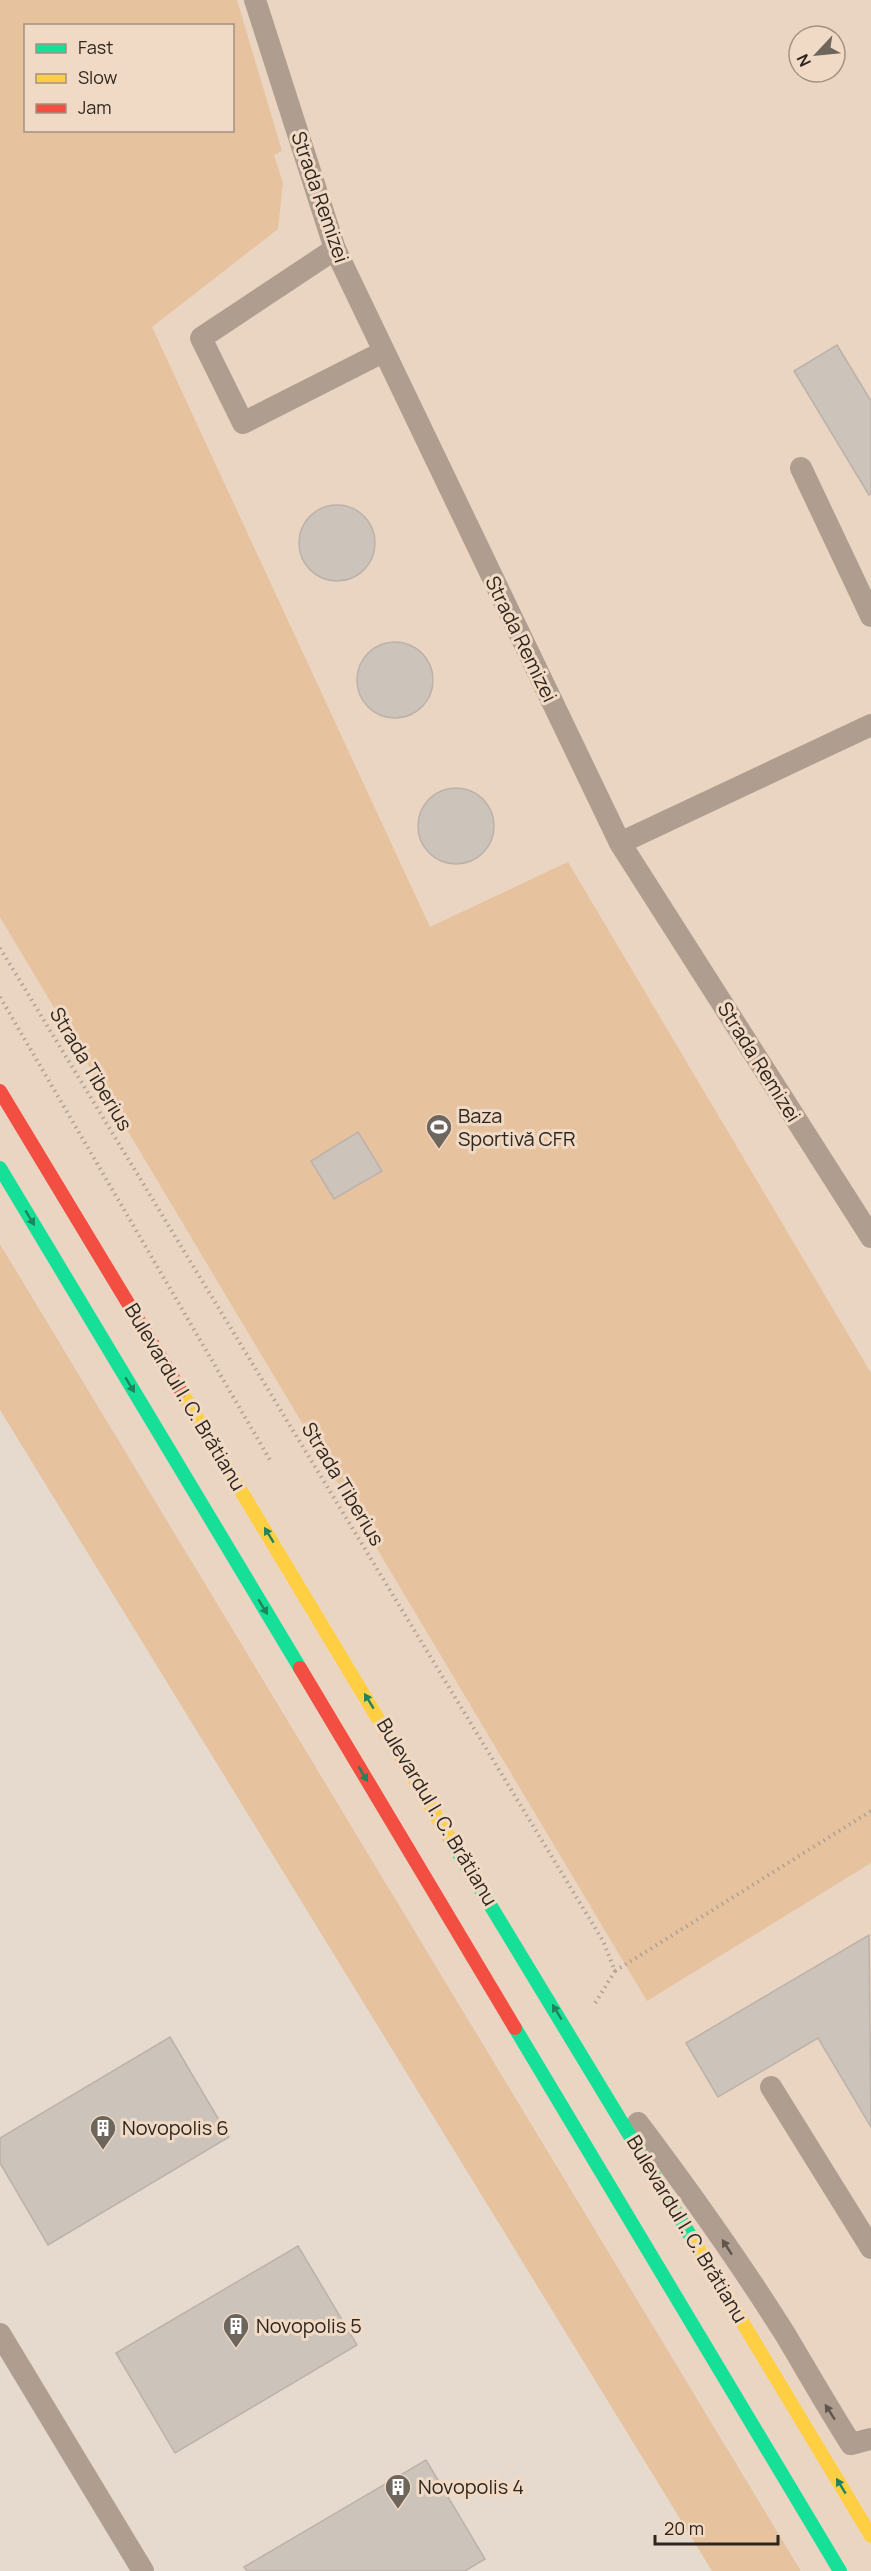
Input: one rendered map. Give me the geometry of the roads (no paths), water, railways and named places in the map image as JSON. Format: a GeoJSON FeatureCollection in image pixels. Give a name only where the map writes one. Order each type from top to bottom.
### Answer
{"type":"FeatureCollection","features":[{"type":"Feature","properties":{"kind":"main road","name":"Bulevardul I. C. Brătianu"},"geometry":{"type":"LineString","coordinates":[[0,1091],[573,2038],[871,2536]]}},
{"type":"Feature","properties":{"kind":"main road","name":"Bulevardul I. C. Brătianu"},"geometry":{"type":"LineString","coordinates":[[0,1168],[840,2571]]}},
{"type":"Feature","properties":{"kind":"lane","name":"Strada Remizei"},"geometry":{"type":"LineString","coordinates":[[255,0],[335,249],[620,843],[871,1237]]}},
{"type":"Feature","properties":{"kind":"lane"},"geometry":{"type":"LineString","coordinates":[[335,249],[201,338],[243,423],[383,352]]}},
{"type":"Feature","properties":{"kind":"lane"},"geometry":{"type":"LineString","coordinates":[[801,468],[871,616]]}},
{"type":"Feature","properties":{"kind":"lane"},"geometry":{"type":"LineString","coordinates":[[620,843],[871,725]]}},
{"type":"Feature","properties":{"kind":"lane"},"geometry":{"type":"LineString","coordinates":[[573,2038],[702,2208],[786,2336],[819,2396],[852,2444],[871,2439]]}},
{"type":"Feature","properties":{"kind":"lane"},"geometry":{"type":"LineString","coordinates":[[771,2087],[871,2248]]}},
{"type":"Feature","properties":{"kind":"lane"},"geometry":{"type":"LineString","coordinates":[[0,2334],[143,2571]]}},
{"type":"Feature","properties":{"kind":"place","name":"Baza Sportivă CFR"},"geometry":{"type":"Point","coordinates":[439,1150]}},
{"type":"Feature","properties":{"kind":"place","name":"Novopolis 6"},"geometry":{"type":"Point","coordinates":[103,2151]}},
{"type":"Feature","properties":{"kind":"place","name":"Novopolis 5"},"geometry":{"type":"Point","coordinates":[236,2349]}},
{"type":"Feature","properties":{"kind":"place","name":"Novopolis 4"},"geometry":{"type":"Point","coordinates":[398,2510]}}]}
